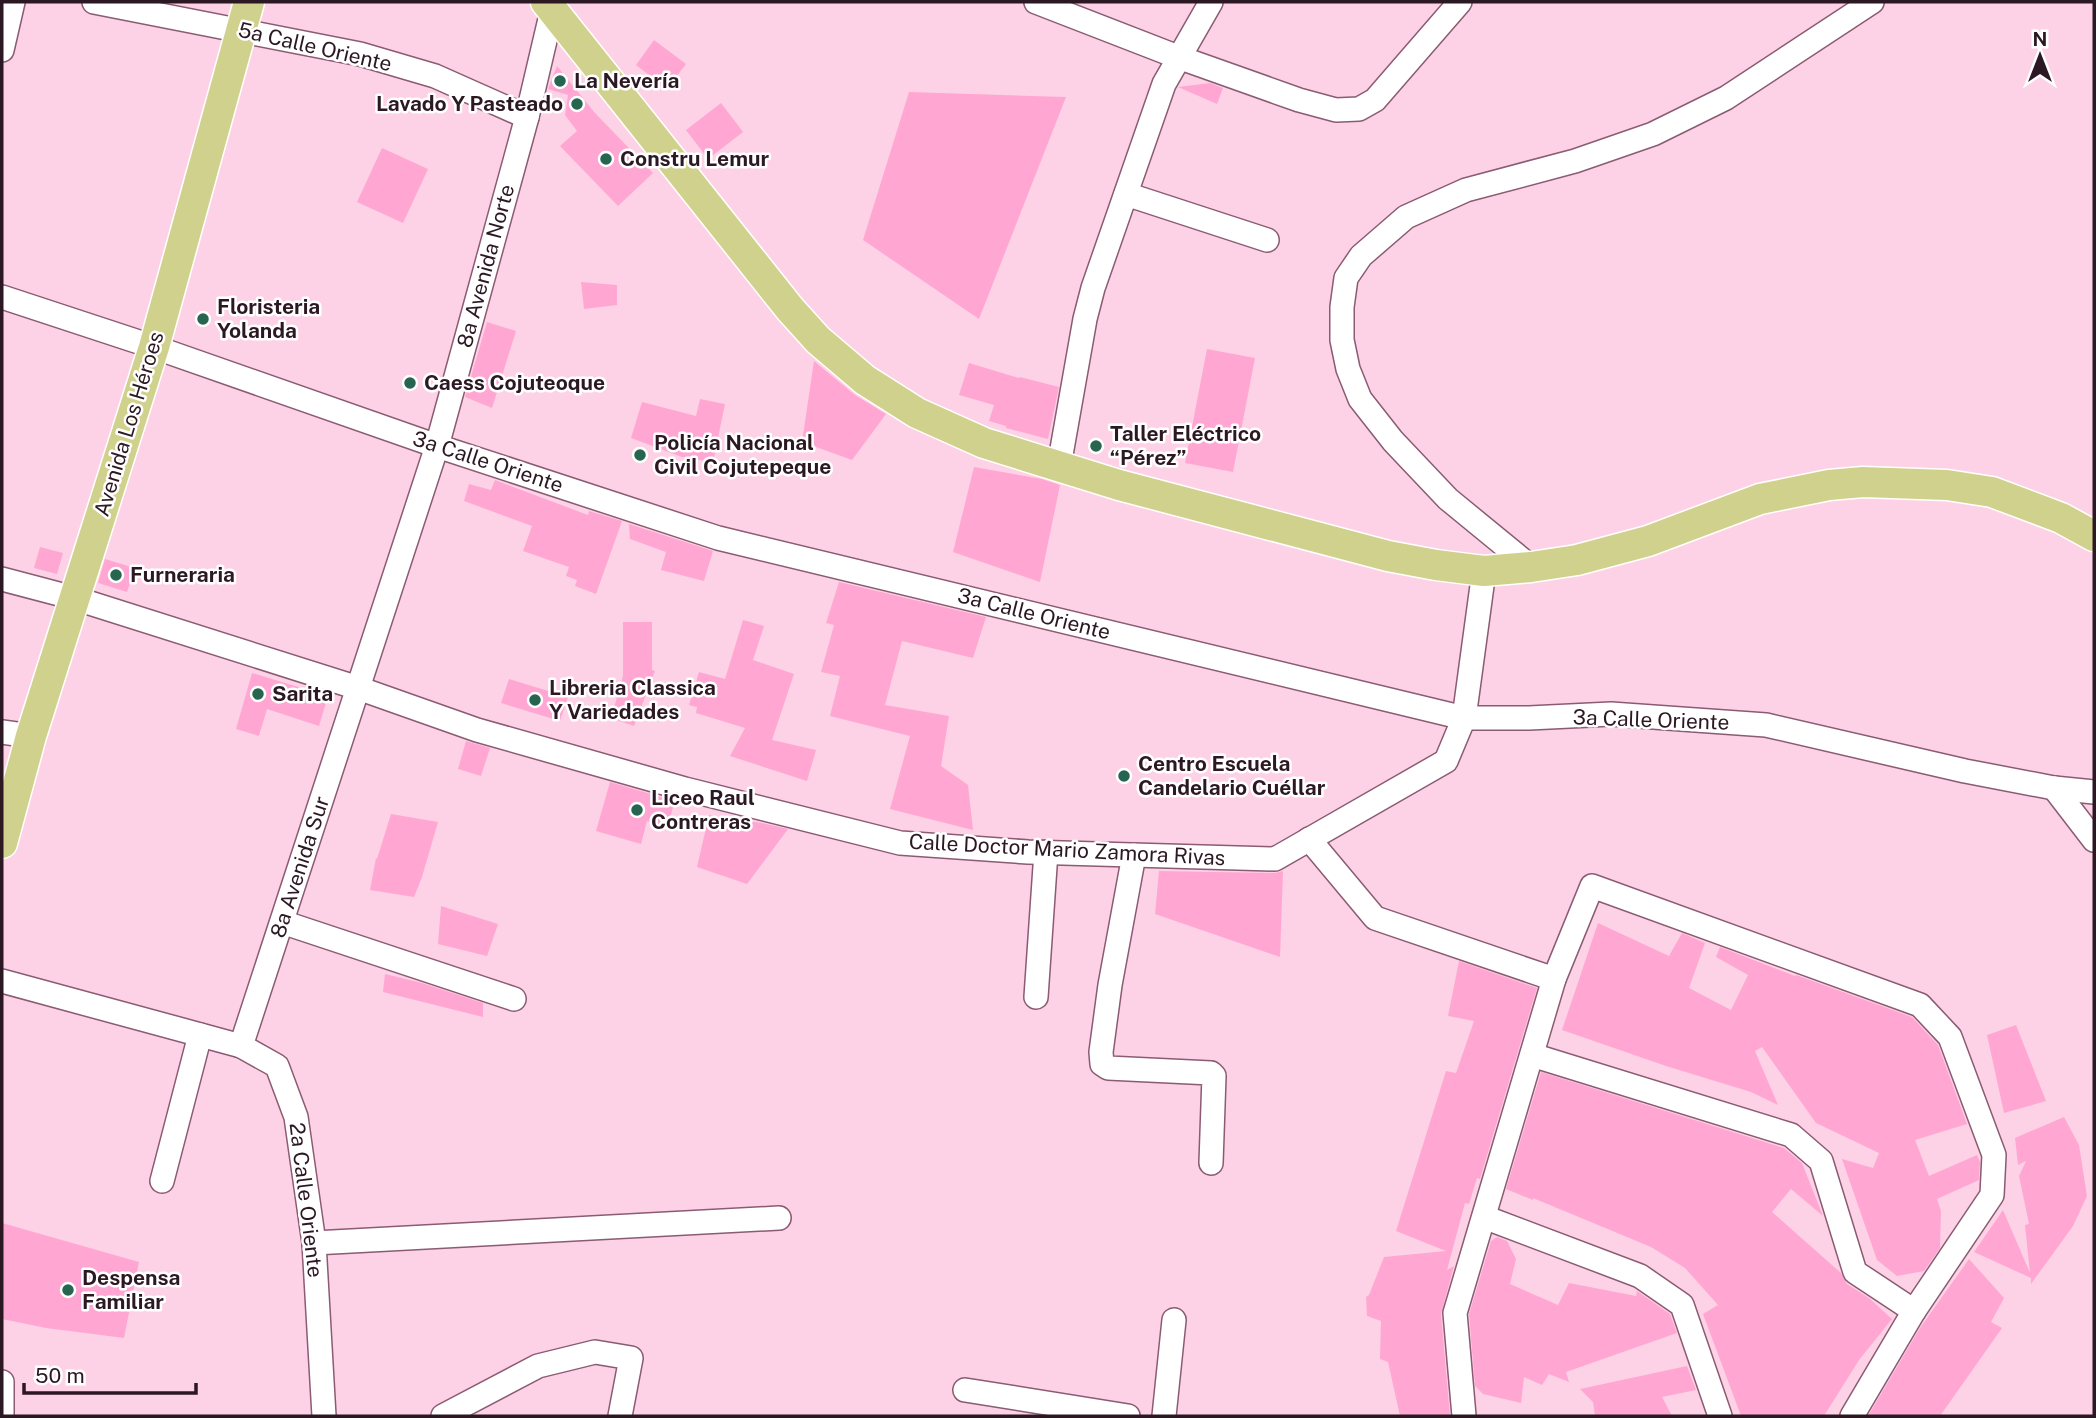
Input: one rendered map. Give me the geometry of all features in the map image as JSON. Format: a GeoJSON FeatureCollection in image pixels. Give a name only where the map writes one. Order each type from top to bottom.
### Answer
{"type":"FeatureCollection","features":[{"type":"Feature","properties":{"kind":"main road"},"geometry":{"type":"LineString","coordinates":[[551,5],[790,309],[834,355],[865,380],[917,413],[984,443],[1119,485],[1388,555],[1484,571],[1531,567],[1614,551],[1760,499],[1829,485],[1863,482],[1947,485],[1993,492],[2061,518],[2094,536]]}},
{"type":"Feature","properties":{"kind":"main road","name":"Avenida Los Héroes"},"geometry":{"type":"LineString","coordinates":[[2,843],[31,736],[154,347],[246,16]]}},
{"type":"Feature","properties":{"kind":"street"},"geometry":{"type":"LineString","coordinates":[[2,50],[13,2]]}},
{"type":"Feature","properties":{"kind":"street","name":"5a Calle Oriente"},"geometry":{"type":"LineString","coordinates":[[94,2],[246,16],[435,76],[527,117]]}},
{"type":"Feature","properties":{"kind":"street"},"geometry":{"type":"LineString","coordinates":[[1037,2],[1178,57],[1299,100],[1336,110],[1359,109],[1375,100],[1460,2]]}},
{"type":"Feature","properties":{"kind":"street"},"geometry":{"type":"LineString","coordinates":[[1059,466],[1085,319],[1097,277],[1164,84],[1211,2]]}},
{"type":"Feature","properties":{"kind":"street"},"geometry":{"type":"LineString","coordinates":[[1531,567],[1448,499],[1393,441],[1360,399],[1348,369],[1342,340],[1342,307],[1346,278],[1361,256],[1406,217],[1466,190],[1575,161],[1653,134],[1726,98],[1872,2]]}},
{"type":"Feature","properties":{"kind":"street","name":"8a Avenida Norte"},"geometry":{"type":"LineString","coordinates":[[358,688],[437,446],[527,117],[551,5]]}},
{"type":"Feature","properties":{"kind":"street"},"geometry":{"type":"LineString","coordinates":[[1126,194],[1267,240]]}},
{"type":"Feature","properties":{"kind":"street","name":"3a Calle Oriente"},"geometry":{"type":"LineString","coordinates":[[2,297],[437,446],[719,538],[1464,718],[1611,714],[1766,724],[1965,771],[2054,788],[2094,792]]}},
{"type":"Feature","properties":{"kind":"street","name":"Calle Doctor Mario Zamora Rivas"},"geometry":{"type":"LineString","coordinates":[[2,579],[74,598],[358,688],[477,730],[685,789],[900,843],[1046,852],[1275,859],[1446,761],[1464,718],[1484,571]]}},
{"type":"Feature","properties":{"kind":"street","name":"8a Avenida Sur"},"geometry":{"type":"LineString","coordinates":[[241,1046],[358,688]]}},
{"type":"Feature","properties":{"kind":"street"},"geometry":{"type":"LineString","coordinates":[[2,732],[31,736]]}},
{"type":"Feature","properties":{"kind":"street"},"geometry":{"type":"LineString","coordinates":[[2054,788],[2094,839]]}},
{"type":"Feature","properties":{"kind":"street"},"geometry":{"type":"LineString","coordinates":[[1309,839],[1376,918],[1555,979]]}},
{"type":"Feature","properties":{"kind":"street"},"geometry":{"type":"LineString","coordinates":[[1036,997],[1046,852]]}},
{"type":"Feature","properties":{"kind":"street"},"geometry":{"type":"LineString","coordinates":[[1134,855],[1110,985],[1101,1052],[1102,1064],[1108,1068],[1211,1073],[1214,1076],[1211,1163]]}},
{"type":"Feature","properties":{"kind":"street"},"geometry":{"type":"LineString","coordinates":[[1464,1416],[1455,1313],[1555,979],[1592,886],[1920,1005],[1950,1037],[1994,1155],[1992,1195],[1914,1311],[1852,1416]]}},
{"type":"Feature","properties":{"kind":"street"},"geometry":{"type":"LineString","coordinates":[[282,922],[514,999]]}},
{"type":"Feature","properties":{"kind":"street","name":"2a Calle Oriente"},"geometry":{"type":"LineString","coordinates":[[2,981],[241,1046],[277,1066],[296,1117],[314,1243],[324,1416]]}},
{"type":"Feature","properties":{"kind":"street"},"geometry":{"type":"LineString","coordinates":[[162,1181],[200,1035]]}},
{"type":"Feature","properties":{"kind":"street"},"geometry":{"type":"LineString","coordinates":[[1532,1055],[1791,1135],[1821,1161],[1855,1272],[1914,1311]]}},
{"type":"Feature","properties":{"kind":"street"},"geometry":{"type":"LineString","coordinates":[[1484,1217],[1640,1276],[1682,1305],[1720,1416]]}},
{"type":"Feature","properties":{"kind":"street"},"geometry":{"type":"LineString","coordinates":[[314,1243],[779,1218]]}},
{"type":"Feature","properties":{"kind":"street"},"geometry":{"type":"LineString","coordinates":[[1164,1416],[1174,1320]]}},
{"type":"Feature","properties":{"kind":"street"},"geometry":{"type":"LineString","coordinates":[[443,1416],[538,1366],[596,1352],[631,1358],[620,1416]]}},
{"type":"Feature","properties":{"kind":"street"},"geometry":{"type":"LineString","coordinates":[[2,1382],[2,1416]]}},
{"type":"Feature","properties":{"kind":"street"},"geometry":{"type":"LineString","coordinates":[[965,1390],[1128,1416]]}},
{"type":"Feature","properties":{"kind":"building"},"geometry":{"type":"Polygon","coordinates":[[[654,40],[686,64],[667,89],[636,65],[654,40]]]}},
{"type":"Feature","properties":{"kind":"building","name":"Constru Lemur"},"geometry":{"type":"Polygon","coordinates":[[[557,66],[595,113],[653,173],[618,206],[560,146],[577,131],[565,115],[568,95],[548,89],[557,66]]]}},
{"type":"Feature","properties":{"kind":"building"},"geometry":{"type":"Polygon","coordinates":[[[1210,83],[1223,88],[1217,104],[1178,87],[1210,83]]]}},
{"type":"Feature","properties":{"kind":"building"},"geometry":{"type":"Polygon","coordinates":[[[909,92],[1066,97],[979,319],[863,240],[909,92]]]}},
{"type":"Feature","properties":{"kind":"building"},"geometry":{"type":"Polygon","coordinates":[[[721,103],[743,132],[708,159],[686,130],[721,103]]]}},
{"type":"Feature","properties":{"kind":"building"},"geometry":{"type":"Polygon","coordinates":[[[382,148],[428,169],[403,223],[357,202],[382,148]]]}},
{"type":"Feature","properties":{"kind":"building"},"geometry":{"type":"Polygon","coordinates":[[[581,282],[617,285],[617,305],[584,309],[581,282]]]}},
{"type":"Feature","properties":{"kind":"building"},"geometry":{"type":"Polygon","coordinates":[[[487,322],[516,331],[492,408],[465,397],[487,322]]]}},
{"type":"Feature","properties":{"kind":"building"},"geometry":{"type":"Polygon","coordinates":[[[1207,349],[1255,358],[1233,472],[1185,463],[1207,349]]]}},
{"type":"Feature","properties":{"kind":"building"},"geometry":{"type":"Polygon","coordinates":[[[814,361],[855,395],[886,414],[852,460],[802,442],[814,361]]]}},
{"type":"Feature","properties":{"kind":"building"},"geometry":{"type":"Polygon","coordinates":[[[969,363],[1059,387],[1048,439],[989,421],[994,405],[959,395],[969,363]]]}},
{"type":"Feature","properties":{"kind":"building"},"geometry":{"type":"Polygon","coordinates":[[[700,399],[725,404],[713,462],[682,457],[631,438],[642,402],[696,416],[700,399]]]}},
{"type":"Feature","properties":{"kind":"building"},"geometry":{"type":"Polygon","coordinates":[[[974,467],[1042,479],[1060,485],[1040,582],[953,552],[974,467]]]}},
{"type":"Feature","properties":{"kind":"building"},"geometry":{"type":"Polygon","coordinates":[[[495,480],[588,515],[589,511],[622,521],[596,594],[575,586],[577,580],[566,576],[569,567],[523,551],[532,526],[464,501],[469,484],[491,490],[495,480]]]}},
{"type":"Feature","properties":{"kind":"building"},"geometry":{"type":"Polygon","coordinates":[[[629,524],[713,551],[704,581],[661,570],[666,552],[630,539],[629,524]]]}},
{"type":"Feature","properties":{"kind":"building"},"geometry":{"type":"Polygon","coordinates":[[[40,547],[63,553],[57,574],[34,568],[40,547]]]}},
{"type":"Feature","properties":{"kind":"building","name":"Furneraria"},"geometry":{"type":"Polygon","coordinates":[[[105,559],[135,568],[127,592],[98,583],[105,559]]]}},
{"type":"Feature","properties":{"kind":"building"},"geometry":{"type":"Polygon","coordinates":[[[839,582],[986,617],[973,658],[902,641],[885,705],[949,716],[941,766],[968,785],[973,830],[890,809],[910,736],[830,716],[840,676],[821,672],[834,625],[826,623],[839,582]]]}},
{"type":"Feature","properties":{"kind":"building"},"geometry":{"type":"Polygon","coordinates":[[[743,620],[764,626],[753,660],[794,674],[772,740],[816,750],[807,781],[730,756],[745,728],[696,713],[697,707],[689,705],[699,672],[725,679],[743,620]]]}},
{"type":"Feature","properties":{"kind":"building"},"geometry":{"type":"Polygon","coordinates":[[[623,622],[652,622],[652,670],[655,671],[634,726],[611,718],[623,676],[623,622]]]}},
{"type":"Feature","properties":{"kind":"building"},"geometry":{"type":"Polygon","coordinates":[[[252,673],[328,696],[319,726],[267,709],[259,736],[236,729],[252,673]]]}},
{"type":"Feature","properties":{"kind":"building","name":"Libreria Classica Y Variedades"},"geometry":{"type":"Polygon","coordinates":[[[509,679],[568,697],[560,721],[501,703],[509,679]]]}},
{"type":"Feature","properties":{"kind":"building"},"geometry":{"type":"Polygon","coordinates":[[[466,741],[490,748],[481,776],[458,769],[466,741]]]}},
{"type":"Feature","properties":{"kind":"building","name":"Liceo Raul Contreras"},"geometry":{"type":"Polygon","coordinates":[[[610,782],[675,801],[667,827],[647,821],[641,844],[596,831],[610,782]]]}},
{"type":"Feature","properties":{"kind":"building"},"geometry":{"type":"Polygon","coordinates":[[[391,814],[438,822],[414,897],[370,890],[376,858],[391,814]]]}},
{"type":"Feature","properties":{"kind":"building"},"geometry":{"type":"Polygon","coordinates":[[[709,815],[788,829],[747,884],[697,867],[709,815]]]}},
{"type":"Feature","properties":{"kind":"building"},"geometry":{"type":"Polygon","coordinates":[[[1159,871],[1283,871],[1280,957],[1155,914],[1159,871]]]}},
{"type":"Feature","properties":{"kind":"building"},"geometry":{"type":"Polygon","coordinates":[[[441,906],[498,924],[487,956],[438,944],[441,906]]]}},
{"type":"Feature","properties":{"kind":"building"},"geometry":{"type":"Polygon","coordinates":[[[1598,923],[1669,956],[1682,933],[1705,943],[1689,988],[1731,1010],[1748,975],[1716,957],[1720,947],[1912,1017],[1938,1045],[1967,1124],[1915,1140],[1929,1176],[1977,1155],[1980,1162],[1979,1180],[1937,1199],[1941,1211],[1940,1248],[1924,1271],[1897,1276],[1877,1260],[1842,1159],[1873,1168],[1879,1153],[1816,1123],[1762,1047],[1755,1051],[1778,1105],[1751,1092],[1562,1030],[1598,923]]]}},
{"type":"Feature","properties":{"kind":"building"},"geometry":{"type":"Polygon","coordinates":[[[1459,961],[1537,988],[1480,1179],[1477,1178],[1469,1204],[1465,1203],[1447,1270],[1454,1266],[1441,1314],[1450,1416],[1400,1416],[1388,1362],[1380,1359],[1381,1321],[1367,1316],[1366,1297],[1384,1257],[1446,1251],[1396,1231],[1446,1071],[1456,1073],[1474,1021],[1448,1016],[1459,961]]]}},
{"type":"Feature","properties":{"kind":"building"},"geometry":{"type":"Polygon","coordinates":[[[385,974],[483,1003],[483,1017],[383,992],[385,974]]]}},
{"type":"Feature","properties":{"kind":"building"},"geometry":{"type":"Polygon","coordinates":[[[2016,1025],[2046,1101],[2004,1113],[1987,1035],[2016,1025]]]}},
{"type":"Feature","properties":{"kind":"building"},"geometry":{"type":"Polygon","coordinates":[[[1541,1072],[1784,1148],[1802,1163],[1823,1216],[1791,1189],[1772,1212],[1841,1273],[1847,1284],[1869,1298],[1892,1319],[1859,1360],[1824,1416],[1741,1416],[1703,1314],[1718,1305],[1685,1268],[1651,1247],[1506,1189],[1541,1072]]]}},
{"type":"Feature","properties":{"kind":"building"},"geometry":{"type":"Polygon","coordinates":[[[2064,1117],[2079,1145],[2087,1196],[2073,1226],[2031,1284],[2031,1278],[1974,1252],[2003,1210],[2030,1273],[2025,1225],[2029,1224],[2019,1176],[2026,1161],[2018,1165],[2015,1138],[2064,1117]]]}},
{"type":"Feature","properties":{"kind":"building","name":"Despensa Familiar"},"geometry":{"type":"Polygon","coordinates":[[[2,1223],[139,1262],[124,1338],[46,1328],[2,1319],[2,1223]]]}},
{"type":"Feature","properties":{"kind":"building"},"geometry":{"type":"Polygon","coordinates":[[[1497,1237],[1507,1241],[1516,1259],[1510,1284],[1558,1305],[1569,1283],[1636,1296],[1637,1291],[1670,1314],[1677,1333],[1566,1372],[1569,1382],[1549,1374],[1542,1385],[1524,1377],[1521,1403],[1483,1394],[1475,1386],[1469,1314],[1491,1241],[1497,1237]]]}},
{"type":"Feature","properties":{"kind":"building"},"geometry":{"type":"Polygon","coordinates":[[[1969,1259],[2004,1298],[1991,1322],[2002,1328],[1940,1416],[1868,1416],[1920,1328],[1969,1259]]]}},
{"type":"Feature","properties":{"kind":"building"},"geometry":{"type":"Polygon","coordinates":[[[1687,1366],[1696,1390],[1662,1397],[1672,1416],[1595,1416],[1593,1402],[1580,1389],[1687,1366]]]}},
{"type":"Feature","properties":{"kind":"place","name":"La Nevería"},"geometry":{"type":"Point","coordinates":[560,81]}},
{"type":"Feature","properties":{"kind":"place","name":"Lavado Y Pasteado"},"geometry":{"type":"Point","coordinates":[577,104]}},
{"type":"Feature","properties":{"kind":"place","name":"Constru Lemur"},"geometry":{"type":"Point","coordinates":[606,159]}},
{"type":"Feature","properties":{"kind":"place","name":"Floristeria Yolanda"},"geometry":{"type":"Point","coordinates":[203,319]}},
{"type":"Feature","properties":{"kind":"place","name":"Caess Cojuteoque"},"geometry":{"type":"Point","coordinates":[410,383]}},
{"type":"Feature","properties":{"kind":"place","name":"Taller Eléctrico “Pérez”"},"geometry":{"type":"Point","coordinates":[1096,446]}},
{"type":"Feature","properties":{"kind":"place","name":"Policía Nacional Civil Cojutepeque"},"geometry":{"type":"Point","coordinates":[640,455]}},
{"type":"Feature","properties":{"kind":"place","name":"Furneraria"},"geometry":{"type":"Point","coordinates":[116,575]}},
{"type":"Feature","properties":{"kind":"place","name":"Sarita"},"geometry":{"type":"Point","coordinates":[258,694]}},
{"type":"Feature","properties":{"kind":"place","name":"Libreria Classica Y Variedades"},"geometry":{"type":"Point","coordinates":[535,700]}},
{"type":"Feature","properties":{"kind":"place","name":"Centro Escuela Candelario Cuéllar"},"geometry":{"type":"Point","coordinates":[1124,776]}},
{"type":"Feature","properties":{"kind":"place","name":"Liceo Raul Contreras"},"geometry":{"type":"Point","coordinates":[637,810]}},
{"type":"Feature","properties":{"kind":"place","name":"Despensa Familiar"},"geometry":{"type":"Point","coordinates":[68,1290]}}]}
